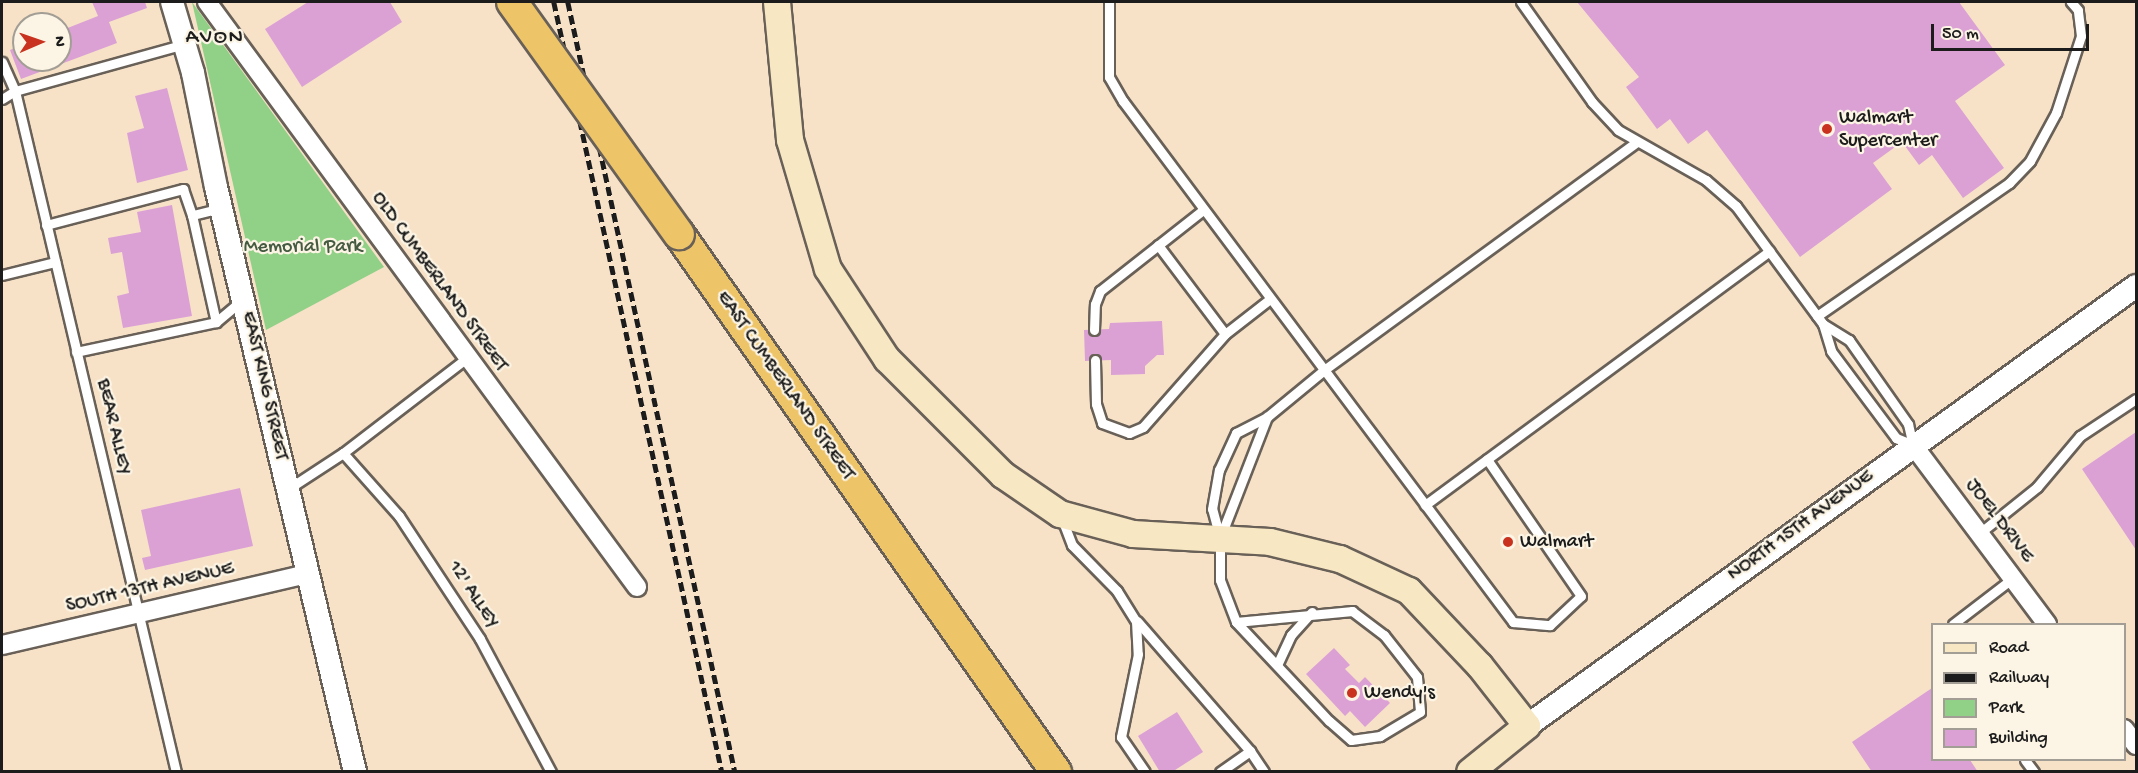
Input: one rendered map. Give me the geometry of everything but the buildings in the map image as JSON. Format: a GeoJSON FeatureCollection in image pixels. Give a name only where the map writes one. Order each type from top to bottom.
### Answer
{"type":"FeatureCollection","features":[{"type":"Feature","properties":{"kind":"highway","name":"EAST CUMBERLAND STREET"},"geometry":{"type":"LineString","coordinates":[[512,2],[679,234],[1056,771]]}},
{"type":"Feature","properties":{"kind":"main road"},"geometry":{"type":"LineString","coordinates":[[777,2],[790,140],[828,269],[887,359],[951,426],[1003,475],[1060,514],[1133,534],[1270,542],[1340,559],[1408,591],[1480,666],[1527,726]]}},
{"type":"Feature","properties":{"kind":"main road","name":"NORTH 15TH AVENUE"},"geometry":{"type":"LineString","coordinates":[[1470,771],[1527,726]]}},
{"type":"Feature","properties":{"kind":"street","name":"EAST KING STREET"},"geometry":{"type":"LineString","coordinates":[[172,2],[185,44],[221,208],[355,771]]}},
{"type":"Feature","properties":{"kind":"street","name":"OLD CUMBERLAND STREET"},"geometry":{"type":"LineString","coordinates":[[207,2],[637,587]]}},
{"type":"Feature","properties":{"kind":"street","name":"NORTH 15TH AVENUE"},"geometry":{"type":"LineString","coordinates":[[1527,726],[1912,445],[2136,286]]}},
{"type":"Feature","properties":{"kind":"street","name":"JOEL DRIVE"},"geometry":{"type":"LineString","coordinates":[[1912,445],[1981,532],[2046,623]]}},
{"type":"Feature","properties":{"kind":"street","name":"SOUTH 13TH AVENUE"},"geometry":{"type":"LineString","coordinates":[[2,645],[308,574]]}},
{"type":"Feature","properties":{"kind":"street"},"geometry":{"type":"LineString","coordinates":[[2126,732],[2136,745]]}},
{"type":"Feature","properties":{"kind":"lane"},"geometry":{"type":"LineString","coordinates":[[1109,2],[1109,77],[1203,210],[1514,622],[1550,625],[1581,596],[1487,459]]}},
{"type":"Feature","properties":{"kind":"lane"},"geometry":{"type":"LineString","coordinates":[[1521,2],[1592,102],[1635,143],[1706,180],[1736,206],[1820,320],[1831,351],[1896,438],[1912,445]]}},
{"type":"Feature","properties":{"kind":"lane"},"geometry":{"type":"LineString","coordinates":[[1820,320],[2009,183],[2030,161],[2056,113],[2080,36],[2078,10],[2072,2]]}},
{"type":"Feature","properties":{"kind":"lane"},"geometry":{"type":"LineString","coordinates":[[2,99],[15,91],[185,44]]}},
{"type":"Feature","properties":{"kind":"lane","name":"BEAR ALLEY"},"geometry":{"type":"LineString","coordinates":[[2,62],[15,91],[176,771]]}},
{"type":"Feature","properties":{"kind":"lane"},"geometry":{"type":"LineString","coordinates":[[1236,622],[1312,612],[1352,611],[1384,635],[1417,677],[1420,712],[1380,736],[1352,740],[1236,622],[1220,580],[1220,538],[1212,509],[1219,470],[1236,434],[1267,417],[1323,370],[1635,143]]}},
{"type":"Feature","properties":{"kind":"lane"},"geometry":{"type":"LineString","coordinates":[[46,225],[183,189],[192,215],[216,322]]}},
{"type":"Feature","properties":{"kind":"lane"},"geometry":{"type":"LineString","coordinates":[[192,215],[221,208]]}},
{"type":"Feature","properties":{"kind":"lane"},"geometry":{"type":"LineString","coordinates":[[1094,330],[1095,304],[1100,291],[1203,210]]}},
{"type":"Feature","properties":{"kind":"lane"},"geometry":{"type":"LineString","coordinates":[[1158,245],[1225,334]]}},
{"type":"Feature","properties":{"kind":"lane"},"geometry":{"type":"LineString","coordinates":[[1425,505],[1770,251]]}},
{"type":"Feature","properties":{"kind":"lane"},"geometry":{"type":"LineString","coordinates":[[2,275],[55,262]]}},
{"type":"Feature","properties":{"kind":"lane"},"geometry":{"type":"LineString","coordinates":[[76,352],[216,322],[243,299]]}},
{"type":"Feature","properties":{"kind":"lane"},"geometry":{"type":"LineString","coordinates":[[1095,360],[1096,404],[1102,423],[1129,433],[1146,423],[1225,334],[1270,299]]}},
{"type":"Feature","properties":{"kind":"lane"},"geometry":{"type":"LineString","coordinates":[[1820,320],[1849,339],[1908,424],[1912,445]]}},
{"type":"Feature","properties":{"kind":"lane"},"geometry":{"type":"LineString","coordinates":[[288,489],[343,453],[467,358]]}},
{"type":"Feature","properties":{"kind":"lane"},"geometry":{"type":"LineString","coordinates":[[1981,532],[2037,487],[2080,436],[2136,399]]}},
{"type":"Feature","properties":{"kind":"lane"},"geometry":{"type":"LineString","coordinates":[[1220,538],[1267,417]]}},
{"type":"Feature","properties":{"kind":"lane","name":"12' ALLEY"},"geometry":{"type":"LineString","coordinates":[[343,453],[399,516],[480,639],[551,771]]}},
{"type":"Feature","properties":{"kind":"lane"},"geometry":{"type":"LineString","coordinates":[[1060,514],[1072,545],[1116,591],[1136,621],[1250,751],[1264,771]]}},
{"type":"Feature","properties":{"kind":"lane"},"geometry":{"type":"LineString","coordinates":[[1954,623],[2013,578]]}},
{"type":"Feature","properties":{"kind":"lane"},"geometry":{"type":"LineString","coordinates":[[1277,665],[1291,635],[1312,612]]}},
{"type":"Feature","properties":{"kind":"lane"},"geometry":{"type":"LineString","coordinates":[[1136,621],[1138,654],[1121,737],[1145,771]]}},
{"type":"Feature","properties":{"kind":"lane"},"geometry":{"type":"LineString","coordinates":[[1220,771],[1250,751]]}},
{"type":"Feature","properties":{"kind":"green space","name":"Memorial Park"},"geometry":{"type":"Polygon","coordinates":[[[192,2],[384,267],[266,330],[192,2]]]}},
{"type":"Feature","properties":{"kind":"railway"},"geometry":{"type":"LineString","coordinates":[[554,2],[722,772]]}},
{"type":"Feature","properties":{"kind":"railway"},"geometry":{"type":"LineString","coordinates":[[568,2],[735,772]]}},
{"type":"Feature","properties":{"kind":"place","name":"Walmart Supercenter"},"geometry":{"type":"Point","coordinates":[1827,129]}},
{"type":"Feature","properties":{"kind":"place","name":"Walmart"},"geometry":{"type":"Point","coordinates":[1508,542]}},
{"type":"Feature","properties":{"kind":"place","name":"Wendy's"},"geometry":{"type":"Point","coordinates":[1352,693]}},
{"type":"Feature","properties":{"kind":"district","name":"AVON"},"geometry":{"type":"Point","coordinates":[215,39]}}]}
